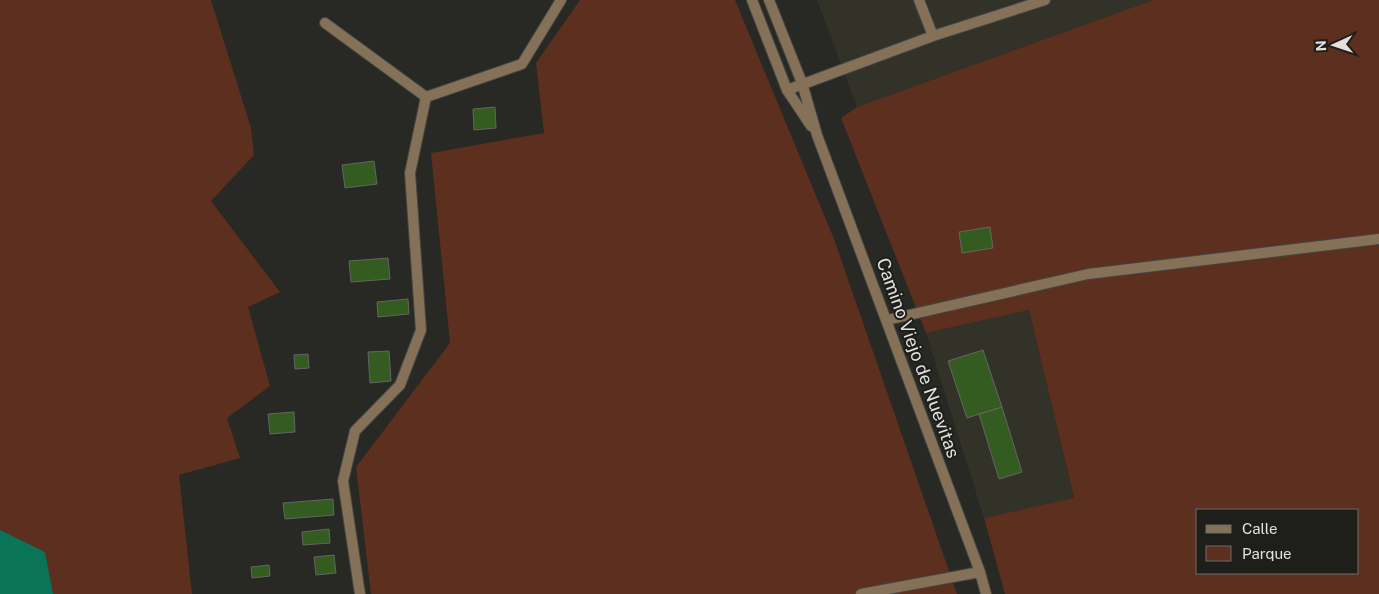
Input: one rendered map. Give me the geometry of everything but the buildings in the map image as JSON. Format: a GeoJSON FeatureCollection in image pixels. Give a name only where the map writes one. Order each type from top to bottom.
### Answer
{"type":"FeatureCollection","features":[{"type":"Feature","properties":{"kind":"street"},"geometry":{"type":"LineString","coordinates":[[426,97],[522,64],[561,0]]}},
{"type":"Feature","properties":{"kind":"street","name":"Camino Viejo de Nuevitas"},"geometry":{"type":"LineString","coordinates":[[752,0],[787,90],[818,135]]}},
{"type":"Feature","properties":{"kind":"street","name":"Camino Viejo de Nuevitas"},"geometry":{"type":"LineString","coordinates":[[769,0],[802,83],[818,135],[980,572],[986,594]]}},
{"type":"Feature","properties":{"kind":"street"},"geometry":{"type":"LineString","coordinates":[[919,0],[933,36]]}},
{"type":"Feature","properties":{"kind":"street"},"geometry":{"type":"LineString","coordinates":[[787,90],[933,36],[1044,0]]}},
{"type":"Feature","properties":{"kind":"street"},"geometry":{"type":"LineString","coordinates":[[326,23],[426,97]]}},
{"type":"Feature","properties":{"kind":"street"},"geometry":{"type":"LineString","coordinates":[[360,594],[343,481],[355,431],[400,385],[421,330],[410,173],[426,97]]}},
{"type":"Feature","properties":{"kind":"street"},"geometry":{"type":"LineString","coordinates":[[887,320],[1088,274],[1379,239]]}},
{"type":"Feature","properties":{"kind":"street"},"geometry":{"type":"LineString","coordinates":[[861,594],[980,572]]}},
{"type":"Feature","properties":{"kind":"shaded area"},"geometry":{"type":"Polygon","coordinates":[[[817,0],[1153,0],[857,107],[817,0]]]}},
{"type":"Feature","properties":{"kind":"shaded area"},"geometry":{"type":"Polygon","coordinates":[[[1029,310],[1074,499],[984,518],[926,333],[1029,310]]]}},
{"type":"Feature","properties":{"kind":"shaded area"},"geometry":{"type":"Polygon","coordinates":[[[0,530],[45,552],[53,594],[0,594],[0,530]]]}},
{"type":"Feature","properties":{"kind":"green space"},"geometry":{"type":"Polygon","coordinates":[[[0,0],[211,0],[251,128],[254,155],[211,201],[280,292],[248,307],[270,386],[227,418],[240,458],[179,475],[192,594],[0,594],[0,0]]]}},
{"type":"Feature","properties":{"kind":"green space"},"geometry":{"type":"Polygon","coordinates":[[[580,0],[735,0],[834,239],[957,594],[371,594],[356,467],[450,343],[431,153],[544,133],[536,63],[580,0]]]}},
{"type":"Feature","properties":{"kind":"green space"},"geometry":{"type":"Polygon","coordinates":[[[1153,0],[1379,0],[1379,594],[1005,594],[984,518],[1074,498],[1029,310],[926,333],[841,118],[857,107],[1153,0]]]}}]}
